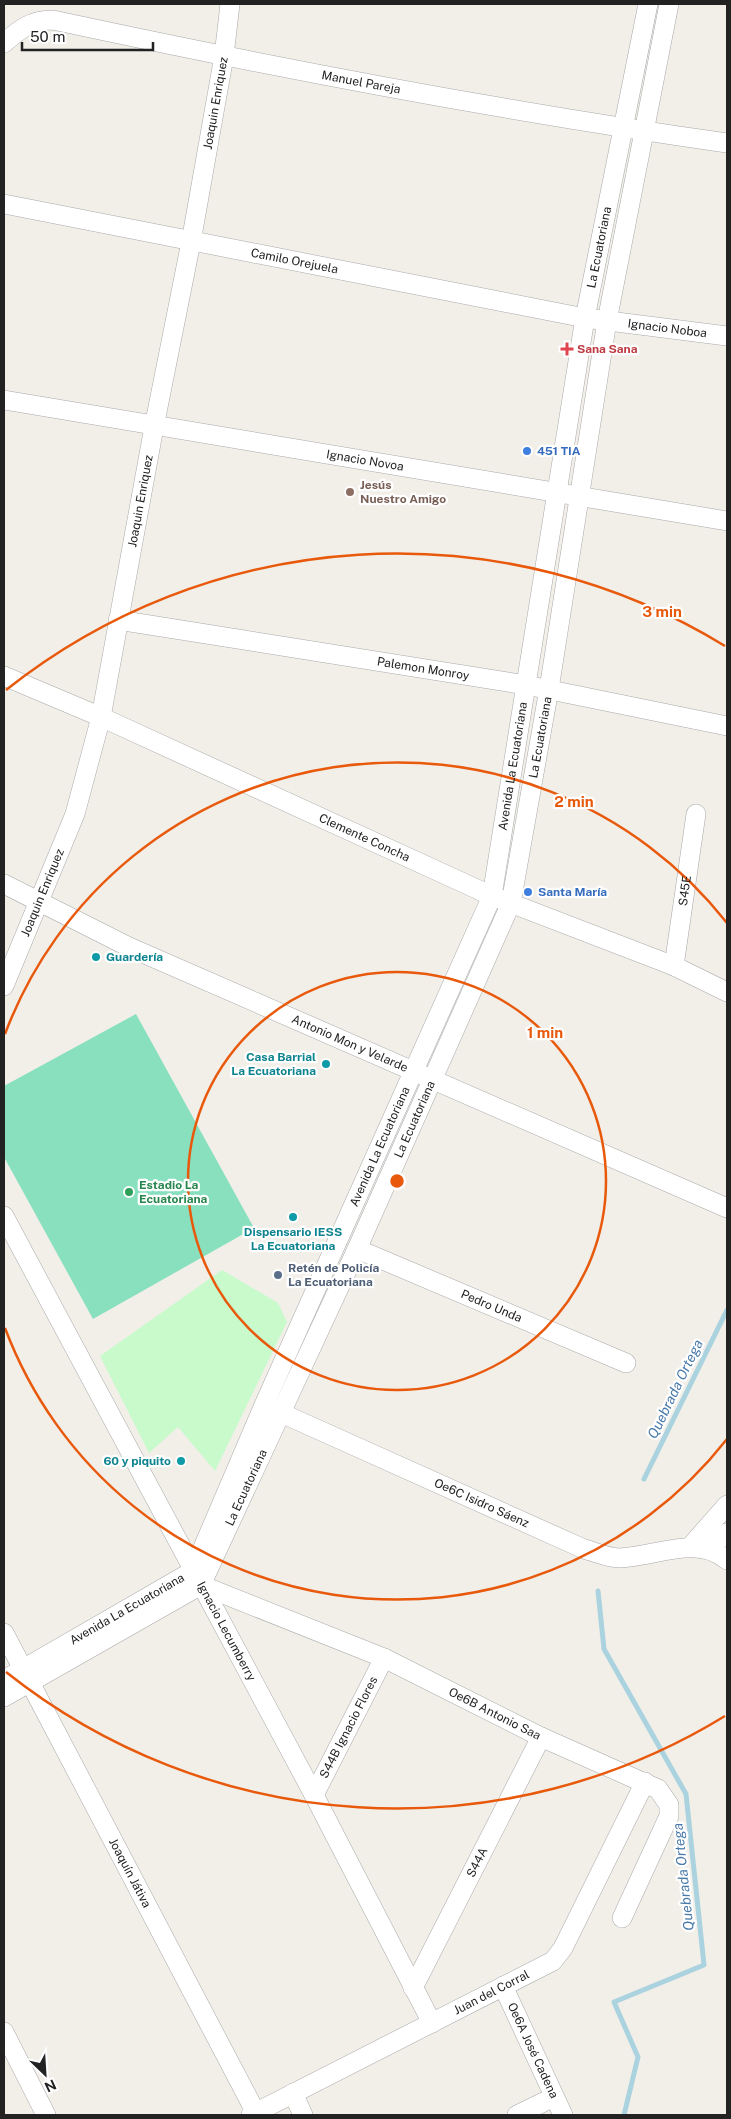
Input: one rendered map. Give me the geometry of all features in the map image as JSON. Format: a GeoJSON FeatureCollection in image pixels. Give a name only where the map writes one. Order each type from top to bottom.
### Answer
{"type":"FeatureCollection","features":[{"type":"Feature","properties":{"kind":"street","name":"Joaquin Enriquez"},"geometry":{"type":"LineString","coordinates":[[4,986],[75,814],[101,717],[154,427],[192,242],[224,56],[230,4]]}},
{"type":"Feature","properties":{"kind":"street","name":"La Ecuatoriana"},"geometry":{"type":"LineString","coordinates":[[556,493],[585,318],[648,4]]}},
{"type":"Feature","properties":{"kind":"street","name":"La Ecuatoriana"},"geometry":{"type":"LineString","coordinates":[[197,1578],[272,1409],[357,1249],[511,903],[549,689],[607,321],[669,4]]}},
{"type":"Feature","properties":{"kind":"street","name":"Manuel Pareja"},"geometry":{"type":"LineString","coordinates":[[4,43],[24,26],[39,20],[53,20],[224,56],[623,128],[727,143]]}},
{"type":"Feature","properties":{"kind":"street","name":"Camilo Orejuela"},"geometry":{"type":"LineString","coordinates":[[4,204],[607,321]]}},
{"type":"Feature","properties":{"kind":"street","name":"Ignacio Noboa"},"geometry":{"type":"LineString","coordinates":[[607,321],[727,336]]}},
{"type":"Feature","properties":{"kind":"street","name":"Ignacio Novoa"},"geometry":{"type":"LineString","coordinates":[[4,400],[154,427],[727,522]]}},
{"type":"Feature","properties":{"kind":"street","name":"Avenida La Ecuatoriana"},"geometry":{"type":"LineString","coordinates":[[272,1409],[414,1071],[492,896],[556,493]]}},
{"type":"Feature","properties":{"kind":"street","name":"Palemon Monroy"},"geometry":{"type":"LineString","coordinates":[[118,620],[549,689],[727,726]]}},
{"type":"Feature","properties":{"kind":"street","name":"Clemente Concha"},"geometry":{"type":"LineString","coordinates":[[4,676],[101,717],[492,896],[674,966],[727,992]]}},
{"type":"Feature","properties":{"kind":"street","name":"S45E"},"geometry":{"type":"LineString","coordinates":[[674,966],[696,814]]}},
{"type":"Feature","properties":{"kind":"street","name":"Antonio Mon y Velarde"},"geometry":{"type":"LineString","coordinates":[[4,884],[129,947],[727,1208]]}},
{"type":"Feature","properties":{"kind":"street","name":"Ignacio Lecumberry"},"geometry":{"type":"LineString","coordinates":[[4,1216],[314,1795],[412,1988],[432,2023]]}},
{"type":"Feature","properties":{"kind":"street","name":"Pedro Unda"},"geometry":{"type":"LineString","coordinates":[[357,1249],[626,1363]]}},
{"type":"Feature","properties":{"kind":"street","name":"Oe6C Isidro Sáenz"},"geometry":{"type":"LineString","coordinates":[[272,1409],[584,1549],[617,1558],[699,1548]]}},
{"type":"Feature","properties":{"kind":"street"},"geometry":{"type":"LineString","coordinates":[[699,1548],[727,1504]]}},
{"type":"Feature","properties":{"kind":"street"},"geometry":{"type":"LineString","coordinates":[[699,1548],[727,1533]]}},
{"type":"Feature","properties":{"kind":"street"},"geometry":{"type":"LineString","coordinates":[[699,1548],[727,1560]]}},
{"type":"Feature","properties":{"kind":"street","name":"Oe6B Antonio Saa"},"geometry":{"type":"LineString","coordinates":[[197,1578],[384,1658],[541,1737],[645,1782],[664,1796],[669,1805],[669,1816],[622,1918]]}},
{"type":"Feature","properties":{"kind":"street"},"geometry":{"type":"LineString","coordinates":[[4,1696],[26,1676],[197,1578]]}},
{"type":"Feature","properties":{"kind":"street","name":"Joaquín Játiva"},"geometry":{"type":"LineString","coordinates":[[4,1633],[254,2114]]}},
{"type":"Feature","properties":{"kind":"street","name":"S44B Ignacio Flores"},"geometry":{"type":"LineString","coordinates":[[314,1795],[384,1658]]}},
{"type":"Feature","properties":{"kind":"street"},"geometry":{"type":"LineString","coordinates":[[4,1680],[26,1676]]}},
{"type":"Feature","properties":{"kind":"street","name":"S44A"},"geometry":{"type":"LineString","coordinates":[[412,1988],[541,1737]]}},
{"type":"Feature","properties":{"kind":"street","name":"Juan del Corral"},"geometry":{"type":"LineString","coordinates":[[254,2114],[553,1961],[563,1948],[645,1782]]}},
{"type":"Feature","properties":{"kind":"street","name":"Oe6A José Cadena"},"geometry":{"type":"LineString","coordinates":[[503,1986],[563,2115]]}},
{"type":"Feature","properties":{"kind":"street"},"geometry":{"type":"LineString","coordinates":[[4,2032],[46,2115]]}},
{"type":"Feature","properties":{"kind":"street"},"geometry":{"type":"LineString","coordinates":[[293,2094],[302,2115]]}},
{"type":"Feature","properties":{"kind":"street"},"geometry":{"type":"LineString","coordinates":[[517,2115],[554,2097]]}},
{"type":"Feature","properties":{"kind":"green space","name":"Estadio La Ecuatoriana"},"geometry":{"type":"Polygon","coordinates":[[[136,1014],[254,1228],[93,1319],[4,1157],[4,1086],[136,1014]]]}},
{"type":"Feature","properties":{"kind":"green space"},"geometry":{"type":"Polygon","coordinates":[[[222,1270],[278,1303],[287,1322],[215,1471],[178,1427],[149,1453],[100,1356],[222,1270]]]}},
{"type":"Feature","properties":{"kind":"waterway","name":"Quebrada Ortega"},"geometry":{"type":"LineString","coordinates":[[644,1479],[727,1310]]}},
{"type":"Feature","properties":{"kind":"waterway","name":"Quebrada Ortega"},"geometry":{"type":"LineString","coordinates":[[598,1591],[604,1649],[686,1794],[704,1965],[614,2002],[638,2057],[624,2115]]}},
{"type":"Feature","properties":{"kind":"place","name":"Sana Sana"},"geometry":{"type":"Point","coordinates":[567,349]}},
{"type":"Feature","properties":{"kind":"place","name":"451 TIA"},"geometry":{"type":"Point","coordinates":[527,451]}},
{"type":"Feature","properties":{"kind":"place","name":"Jesús Nuestro Amigo"},"geometry":{"type":"Point","coordinates":[350,492]}},
{"type":"Feature","properties":{"kind":"place","name":"Santa María"},"geometry":{"type":"Point","coordinates":[528,892]}},
{"type":"Feature","properties":{"kind":"place","name":"Guardería"},"geometry":{"type":"Point","coordinates":[96,957]}},
{"type":"Feature","properties":{"kind":"place","name":"Casa Barrial La Ecuatoriana"},"geometry":{"type":"Point","coordinates":[326,1064]}},
{"type":"Feature","properties":{"kind":"place","name":"Estadio La Ecuatoriana"},"geometry":{"type":"Point","coordinates":[129,1192]}},
{"type":"Feature","properties":{"kind":"place","name":"Dispensario IESS La Ecuatoriana"},"geometry":{"type":"Point","coordinates":[293,1217]}},
{"type":"Feature","properties":{"kind":"place","name":"Retén de Policía La Ecuatoriana"},"geometry":{"type":"Point","coordinates":[278,1275]}},
{"type":"Feature","properties":{"kind":"place","name":"60 y piquito"},"geometry":{"type":"Point","coordinates":[181,1461]}}]}
